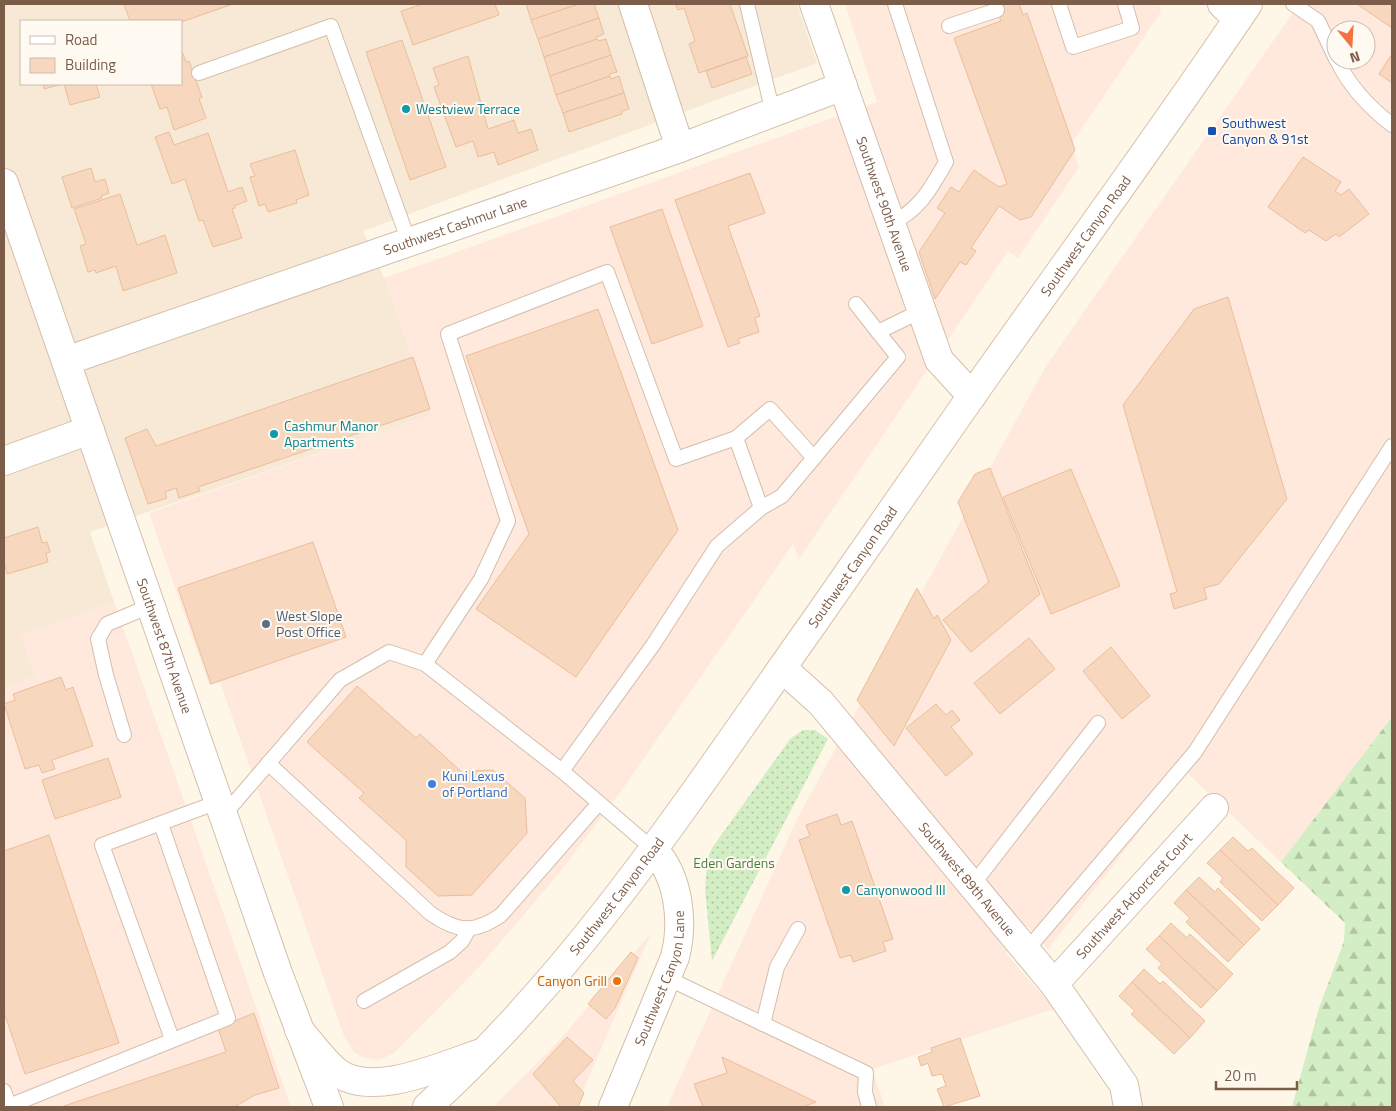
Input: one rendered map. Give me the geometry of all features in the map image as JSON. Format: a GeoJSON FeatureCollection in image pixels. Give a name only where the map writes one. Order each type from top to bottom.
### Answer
{"type":"FeatureCollection","features":[{"type":"Feature","properties":{"kind":"street"},"geometry":{"type":"LineString","coordinates":[[633,4],[680,148]]}},
{"type":"Feature","properties":{"kind":"street","name":"Southwest 90th Avenue"},"geometry":{"type":"LineString","coordinates":[[814,4],[939,360],[972,396]]}},
{"type":"Feature","properties":{"kind":"street","name":"Southwest Canyon Road"},"geometry":{"type":"LineString","coordinates":[[427,1107],[484,1052],[558,971],[654,850],[972,396],[1123,186],[1236,9]]}},
{"type":"Feature","properties":{"kind":"street","name":"Southwest Cashmur Lane"},"geometry":{"type":"LineString","coordinates":[[66,361],[680,148],[843,86]]}},
{"type":"Feature","properties":{"kind":"street","name":"Southwest 87th Avenue"},"geometry":{"type":"LineString","coordinates":[[4,183],[299,1030],[322,1105]]}},
{"type":"Feature","properties":{"kind":"street"},"geometry":{"type":"LineString","coordinates":[[4,461],[90,430]]}},
{"type":"Feature","properties":{"kind":"street","name":"Southwest 89th Avenue"},"geometry":{"type":"LineString","coordinates":[[782,668],[821,703],[971,887],[1054,984],[1124,1085],[1128,1107]]}},
{"type":"Feature","properties":{"kind":"street","name":"Southwest Arborcrest Court"},"geometry":{"type":"LineString","coordinates":[[1054,984],[1214,808]]}},
{"type":"Feature","properties":{"kind":"street","name":"Southwest Canyon Lane"},"geometry":{"type":"LineString","coordinates":[[613,1107],[675,958],[680,927],[670,871],[654,850]]}},
{"type":"Feature","properties":{"kind":"street"},"geometry":{"type":"LineString","coordinates":[[299,1030],[337,1072],[363,1082],[384,1082],[484,1052]]}},
{"type":"Feature","properties":{"kind":"lane"},"geometry":{"type":"LineString","coordinates":[[747,4],[774,113]]}},
{"type":"Feature","properties":{"kind":"lane"},"geometry":{"type":"LineString","coordinates":[[890,223],[905,217],[923,201],[946,162],[895,4]]}},
{"type":"Feature","properties":{"kind":"lane"},"geometry":{"type":"LineString","coordinates":[[1059,4],[1073,47],[1132,28],[1125,4]]}},
{"type":"Feature","properties":{"kind":"lane"},"geometry":{"type":"LineString","coordinates":[[1293,4],[1318,21],[1326,38]]}},
{"type":"Feature","properties":{"kind":"lane"},"geometry":{"type":"LineString","coordinates":[[949,26],[997,10]]}},
{"type":"Feature","properties":{"kind":"lane"},"geometry":{"type":"LineString","coordinates":[[199,73],[331,26],[409,242]]}},
{"type":"Feature","properties":{"kind":"lane"},"geometry":{"type":"LineString","coordinates":[[1342,70],[1373,110],[1392,125]]}},
{"type":"Feature","properties":{"kind":"lane"},"geometry":{"type":"LineString","coordinates":[[425,664],[481,579],[508,521],[448,334],[607,272],[676,459],[736,438],[770,409],[814,458]]}},
{"type":"Feature","properties":{"kind":"lane"},"geometry":{"type":"LineString","coordinates":[[562,771],[653,644],[717,546],[761,508],[782,496],[898,357],[856,304]]}},
{"type":"Feature","properties":{"kind":"lane"},"geometry":{"type":"LineString","coordinates":[[878,332],[921,311]]}},
{"type":"Feature","properties":{"kind":"lane"},"geometry":{"type":"LineString","coordinates":[[736,438],[761,508]]}},
{"type":"Feature","properties":{"kind":"lane"},"geometry":{"type":"LineString","coordinates":[[1026,952],[1195,752],[1392,446]]}},
{"type":"Feature","properties":{"kind":"lane"},"geometry":{"type":"LineString","coordinates":[[124,735],[98,639],[107,624],[150,606]]}},
{"type":"Feature","properties":{"kind":"lane"},"geometry":{"type":"LineString","coordinates":[[172,1039],[102,844],[161,824],[221,809],[268,763],[340,680],[389,652],[425,664],[562,771],[654,850]]}},
{"type":"Feature","properties":{"kind":"lane"},"geometry":{"type":"LineString","coordinates":[[971,887],[1098,723]]}},
{"type":"Feature","properties":{"kind":"lane"},"geometry":{"type":"LineString","coordinates":[[268,763],[430,913],[446,924],[469,929],[486,925],[501,915],[599,803]]}},
{"type":"Feature","properties":{"kind":"lane"},"geometry":{"type":"LineString","coordinates":[[4,1091],[10,1106],[228,1018],[161,824]]}},
{"type":"Feature","properties":{"kind":"lane"},"geometry":{"type":"LineString","coordinates":[[364,1002],[450,952],[462,942],[469,929]]}},
{"type":"Feature","properties":{"kind":"lane"},"geometry":{"type":"LineString","coordinates":[[763,1024],[777,967],[798,930]]}},
{"type":"Feature","properties":{"kind":"lane"},"geometry":{"type":"LineString","coordinates":[[667,978],[866,1072],[865,1092],[869,1107]]}},
{"type":"Feature","properties":{"kind":"shaded area"},"geometry":{"type":"Polygon","coordinates":[[[4,4],[797,4],[817,63],[363,231],[384,278],[432,414],[90,532],[114,602],[21,635],[35,677],[4,688],[4,4]]]}},
{"type":"Feature","properties":{"kind":"shaded area"},"geometry":{"type":"Polygon","coordinates":[[[845,4],[1159,4],[1161,12],[1071,144],[1079,167],[1018,258],[1008,251],[799,559],[793,544],[624,787],[556,877],[479,967],[394,1053],[379,1060],[362,1057],[354,1052],[344,1036],[220,682],[209,685],[149,513],[431,414],[384,278],[877,102],[845,4]]]}},
{"type":"Feature","properties":{"kind":"shaded area"},"geometry":{"type":"Polygon","coordinates":[[[1299,4],[1392,4],[1392,717],[1281,862],[1186,772],[1048,949],[1027,926],[1006,953],[1054,1009],[872,1069],[885,1107],[667,1107],[798,817],[1046,366],[1299,4]]]}},
{"type":"Feature","properties":{"kind":"shaded area"},"geometry":{"type":"Polygon","coordinates":[[[114,602],[291,1107],[4,1107],[4,688],[35,677],[20,635],[114,602]]]}},
{"type":"Feature","properties":{"kind":"shaded area"},"geometry":{"type":"Polygon","coordinates":[[[651,933],[576,1107],[493,1107],[557,1043],[651,933]]]}},
{"type":"Feature","properties":{"kind":"green space"},"geometry":{"type":"Polygon","coordinates":[[[1392,717],[1392,1107],[1292,1107],[1319,1008],[1344,941],[1345,923],[1281,862],[1392,717]]]}},
{"type":"Feature","properties":{"kind":"green space","name":"Eden Gardens"},"geometry":{"type":"Polygon","coordinates":[[[803,730],[815,730],[828,739],[712,961],[705,890],[707,859],[712,848],[790,739],[803,730]]]}},
{"type":"Feature","properties":{"kind":"building"},"geometry":{"type":"Polygon","coordinates":[[[124,4],[233,4],[182,22],[182,20],[130,20],[124,4]]]}},
{"type":"Feature","properties":{"kind":"building"},"geometry":{"type":"Polygon","coordinates":[[[423,4],[495,4],[499,15],[413,45],[401,11],[423,4]]]}},
{"type":"Feature","properties":{"kind":"building"},"geometry":{"type":"Polygon","coordinates":[[[526,4],[579,4],[531,20],[526,4]]]}},
{"type":"Feature","properties":{"kind":"building"},"geometry":{"type":"Polygon","coordinates":[[[579,4],[594,4],[599,18],[538,39],[531,20],[579,4]]]}},
{"type":"Feature","properties":{"kind":"building"},"geometry":{"type":"Polygon","coordinates":[[[675,4],[730,4],[748,56],[699,73],[689,44],[695,41],[684,8],[678,10],[675,4]]]}},
{"type":"Feature","properties":{"kind":"building"},"geometry":{"type":"Polygon","coordinates":[[[994,4],[1019,4],[1023,15],[1027,13],[1075,150],[1031,217],[1020,220],[999,206],[971,248],[976,251],[966,265],[960,262],[935,299],[919,252],[945,213],[937,208],[951,187],[959,192],[974,170],[999,187],[1007,184],[954,38],[1001,21],[994,4]]]}},
{"type":"Feature","properties":{"kind":"building"},"geometry":{"type":"Polygon","coordinates":[[[1357,4],[1392,4],[1392,28],[1357,4]]]}},
{"type":"Feature","properties":{"kind":"building"},"geometry":{"type":"Polygon","coordinates":[[[599,18],[604,34],[596,37],[597,39],[544,57],[538,39],[599,18]]]}},
{"type":"Feature","properties":{"kind":"building"},"geometry":{"type":"Polygon","coordinates":[[[597,39],[598,41],[606,39],[611,55],[550,76],[544,57],[597,39]]]}},
{"type":"Feature","properties":{"kind":"building","name":"Westview Terrace"},"geometry":{"type":"Polygon","coordinates":[[[402,40],[446,167],[410,180],[366,52],[402,40]]]}},
{"type":"Feature","properties":{"kind":"building"},"geometry":{"type":"Polygon","coordinates":[[[182,52],[186,62],[189,61],[202,97],[199,99],[206,118],[174,130],[167,107],[160,109],[151,85],[182,85],[182,52]]]}},
{"type":"Feature","properties":{"kind":"building"},"geometry":{"type":"Polygon","coordinates":[[[1392,54],[1392,83],[1379,74],[1392,54]]]}},
{"type":"Feature","properties":{"kind":"building"},"geometry":{"type":"Polygon","coordinates":[[[611,55],[617,72],[556,95],[550,76],[611,55]]]}},
{"type":"Feature","properties":{"kind":"building"},"geometry":{"type":"Polygon","coordinates":[[[468,56],[488,129],[514,120],[518,133],[531,129],[538,150],[498,165],[494,152],[478,157],[473,141],[456,147],[434,87],[439,85],[433,68],[468,56]]]}},
{"type":"Feature","properties":{"kind":"building"},"geometry":{"type":"Polygon","coordinates":[[[746,57],[752,74],[712,88],[706,71],[746,57]]]}},
{"type":"Feature","properties":{"kind":"building"},"geometry":{"type":"Polygon","coordinates":[[[610,76],[611,79],[619,76],[624,93],[563,113],[556,95],[610,76]]]}},
{"type":"Feature","properties":{"kind":"building"},"geometry":{"type":"Polygon","coordinates":[[[43,85],[58,85],[44,89],[43,85]]]}},
{"type":"Feature","properties":{"kind":"building"},"geometry":{"type":"Polygon","coordinates":[[[64,85],[96,85],[100,97],[70,105],[64,85]]]}},
{"type":"Feature","properties":{"kind":"building"},"geometry":{"type":"Polygon","coordinates":[[[624,93],[629,109],[622,111],[622,114],[569,132],[563,113],[624,93]]]}},
{"type":"Feature","properties":{"kind":"building"},"geometry":{"type":"Polygon","coordinates":[[[169,132],[174,145],[208,133],[228,192],[242,187],[247,201],[234,206],[235,208],[232,209],[242,238],[213,247],[203,220],[199,221],[185,179],[172,184],[155,137],[169,132]]]}},
{"type":"Feature","properties":{"kind":"building"},"geometry":{"type":"Polygon","coordinates":[[[295,150],[309,195],[296,200],[297,203],[268,212],[265,204],[259,206],[250,177],[255,176],[250,164],[295,150]]]}},
{"type":"Feature","properties":{"kind":"building"},"geometry":{"type":"Polygon","coordinates":[[[1303,157],[1341,182],[1335,191],[1341,195],[1349,189],[1369,214],[1339,237],[1336,234],[1326,241],[1309,230],[1305,233],[1268,207],[1303,157]]]}},
{"type":"Feature","properties":{"kind":"building"},"geometry":{"type":"Polygon","coordinates":[[[91,168],[95,182],[105,179],[109,193],[101,196],[102,198],[72,208],[62,177],[91,168]]]}},
{"type":"Feature","properties":{"kind":"building"},"geometry":{"type":"Polygon","coordinates":[[[750,173],[765,213],[728,226],[760,316],[755,318],[759,332],[738,339],[740,343],[728,347],[675,200],[750,173]]]}},
{"type":"Feature","properties":{"kind":"building"},"geometry":{"type":"Polygon","coordinates":[[[120,194],[137,245],[165,235],[177,273],[123,291],[116,266],[96,273],[95,270],[88,272],[80,246],[86,244],[74,209],[120,194]]]}},
{"type":"Feature","properties":{"kind":"building"},"geometry":{"type":"Polygon","coordinates":[[[662,209],[703,326],[652,344],[610,227],[662,209]]]}},
{"type":"Feature","properties":{"kind":"building"},"geometry":{"type":"Polygon","coordinates":[[[1228,297],[1287,499],[1219,584],[1204,588],[1207,599],[1174,609],[1170,594],[1177,592],[1123,405],[1194,309],[1228,297]]]}},
{"type":"Feature","properties":{"kind":"building"},"geometry":{"type":"Polygon","coordinates":[[[598,309],[678,530],[576,677],[476,609],[529,534],[466,356],[598,309]]]}},
{"type":"Feature","properties":{"kind":"building","name":"Cashmur Manor Apartments"},"geometry":{"type":"Polygon","coordinates":[[[413,357],[430,409],[198,487],[200,491],[179,498],[176,488],[165,492],[167,498],[148,504],[125,438],[147,429],[156,446],[413,357]]]}},
{"type":"Feature","properties":{"kind":"building"},"geometry":{"type":"Polygon","coordinates":[[[990,468],[1040,594],[971,652],[943,620],[989,582],[958,502],[975,474],[990,468]]]}},
{"type":"Feature","properties":{"kind":"building"},"geometry":{"type":"Polygon","coordinates":[[[1071,469],[1120,586],[1051,614],[1003,497],[1071,469]]]}},
{"type":"Feature","properties":{"kind":"building"},"geometry":{"type":"Polygon","coordinates":[[[38,527],[42,543],[47,542],[50,552],[46,553],[48,562],[7,574],[4,562],[4,538],[38,527]]]}},
{"type":"Feature","properties":{"kind":"building","name":"West Slope Post Office"},"geometry":{"type":"Polygon","coordinates":[[[313,542],[346,637],[211,684],[178,588],[313,542]]]}},
{"type":"Feature","properties":{"kind":"building"},"geometry":{"type":"Polygon","coordinates":[[[917,588],[934,619],[937,615],[951,640],[894,746],[857,700],[917,588]]]}},
{"type":"Feature","properties":{"kind":"building"},"geometry":{"type":"Polygon","coordinates":[[[1029,638],[1055,669],[1000,714],[974,683],[1029,638]]]}},
{"type":"Feature","properties":{"kind":"building"},"geometry":{"type":"Polygon","coordinates":[[[1111,647],[1150,696],[1122,719],[1083,671],[1111,647]]]}},
{"type":"Feature","properties":{"kind":"building"},"geometry":{"type":"Polygon","coordinates":[[[61,677],[66,690],[73,687],[93,746],[52,760],[55,769],[42,773],[39,765],[25,769],[4,704],[15,700],[13,694],[61,677]]]}},
{"type":"Feature","properties":{"kind":"building","name":"Kuni Lexus of Portland"},"geometry":{"type":"Polygon","coordinates":[[[357,686],[416,738],[420,734],[466,776],[469,771],[493,770],[525,798],[527,833],[472,895],[438,896],[406,867],[406,840],[359,798],[364,793],[307,742],[357,686]]]}},
{"type":"Feature","properties":{"kind":"building"},"geometry":{"type":"Polygon","coordinates":[[[936,704],[946,715],[952,710],[960,720],[951,727],[973,754],[946,776],[906,728],[936,704]]]}},
{"type":"Feature","properties":{"kind":"building"},"geometry":{"type":"Polygon","coordinates":[[[108,758],[121,797],[55,819],[42,780],[108,758]]]}},
{"type":"Feature","properties":{"kind":"building","name":"Canyonwood III"},"geometry":{"type":"Polygon","coordinates":[[[837,814],[841,825],[852,821],[893,939],[883,942],[886,951],[853,962],[851,955],[840,958],[799,840],[810,836],[806,825],[837,814]]]}},
{"type":"Feature","properties":{"kind":"building"},"geometry":{"type":"Polygon","coordinates":[[[49,835],[119,1043],[25,1074],[4,1012],[4,851],[49,835]]]}},
{"type":"Feature","properties":{"kind":"building"},"geometry":{"type":"Polygon","coordinates":[[[1233,837],[1248,851],[1252,848],[1294,888],[1278,905],[1220,850],[1233,837]]]}},
{"type":"Feature","properties":{"kind":"building"},"geometry":{"type":"Polygon","coordinates":[[[1220,850],[1278,905],[1262,921],[1220,882],[1223,878],[1207,863],[1220,850]]]}},
{"type":"Feature","properties":{"kind":"building"},"geometry":{"type":"Polygon","coordinates":[[[1199,877],[1215,892],[1218,888],[1260,929],[1244,945],[1186,890],[1199,877]]]}},
{"type":"Feature","properties":{"kind":"building"},"geometry":{"type":"Polygon","coordinates":[[[1186,890],[1244,945],[1228,962],[1186,922],[1190,918],[1174,903],[1186,890]]]}},
{"type":"Feature","properties":{"kind":"building"},"geometry":{"type":"Polygon","coordinates":[[[1171,923],[1187,938],[1190,934],[1233,974],[1217,991],[1159,936],[1171,923]]]}},
{"type":"Feature","properties":{"kind":"building"},"geometry":{"type":"Polygon","coordinates":[[[1159,936],[1217,991],[1201,1008],[1158,968],[1162,964],[1146,949],[1159,936]]]}},
{"type":"Feature","properties":{"kind":"building","name":"Canyon Grill"},"geometry":{"type":"Polygon","coordinates":[[[631,952],[638,958],[615,1008],[606,1019],[588,1004],[631,952]]]}},
{"type":"Feature","properties":{"kind":"building"},"geometry":{"type":"Polygon","coordinates":[[[1144,969],[1160,984],[1163,981],[1205,1021],[1190,1038],[1132,982],[1144,969]]]}},
{"type":"Feature","properties":{"kind":"building"},"geometry":{"type":"Polygon","coordinates":[[[1132,982],[1190,1038],[1174,1054],[1131,1014],[1135,1011],[1119,996],[1132,982]]]}},
{"type":"Feature","properties":{"kind":"building"},"geometry":{"type":"Polygon","coordinates":[[[254,1013],[279,1088],[255,1095],[234,1107],[61,1107],[226,1052],[218,1028],[254,1013]]]}},
{"type":"Feature","properties":{"kind":"building"},"geometry":{"type":"Polygon","coordinates":[[[567,1037],[593,1060],[573,1081],[584,1093],[578,1107],[561,1107],[533,1074],[567,1037]]]}},
{"type":"Feature","properties":{"kind":"building"},"geometry":{"type":"Polygon","coordinates":[[[960,1038],[980,1096],[944,1107],[937,1089],[946,1086],[942,1074],[932,1076],[928,1063],[921,1066],[918,1057],[932,1052],[931,1048],[960,1038]]]}},
{"type":"Feature","properties":{"kind":"building"},"geometry":{"type":"Polygon","coordinates":[[[722,1057],[816,1102],[803,1107],[703,1107],[694,1084],[727,1073],[722,1057]]]}},
{"type":"Feature","properties":{"kind":"place","name":"Westview Terrace"},"geometry":{"type":"Point","coordinates":[406,109]}},
{"type":"Feature","properties":{"kind":"place","name":"Southwest Canyon & 91st"},"geometry":{"type":"Point","coordinates":[1212,131]}},
{"type":"Feature","properties":{"kind":"place","name":"Cashmur Manor Apartments"},"geometry":{"type":"Point","coordinates":[274,434]}},
{"type":"Feature","properties":{"kind":"place","name":"West Slope Post Office"},"geometry":{"type":"Point","coordinates":[266,624]}},
{"type":"Feature","properties":{"kind":"place","name":"Kuni Lexus of Portland"},"geometry":{"type":"Point","coordinates":[432,784]}},
{"type":"Feature","properties":{"kind":"place","name":"Canyonwood III"},"geometry":{"type":"Point","coordinates":[846,890]}},
{"type":"Feature","properties":{"kind":"place","name":"Canyon Grill"},"geometry":{"type":"Point","coordinates":[617,981]}}]}
